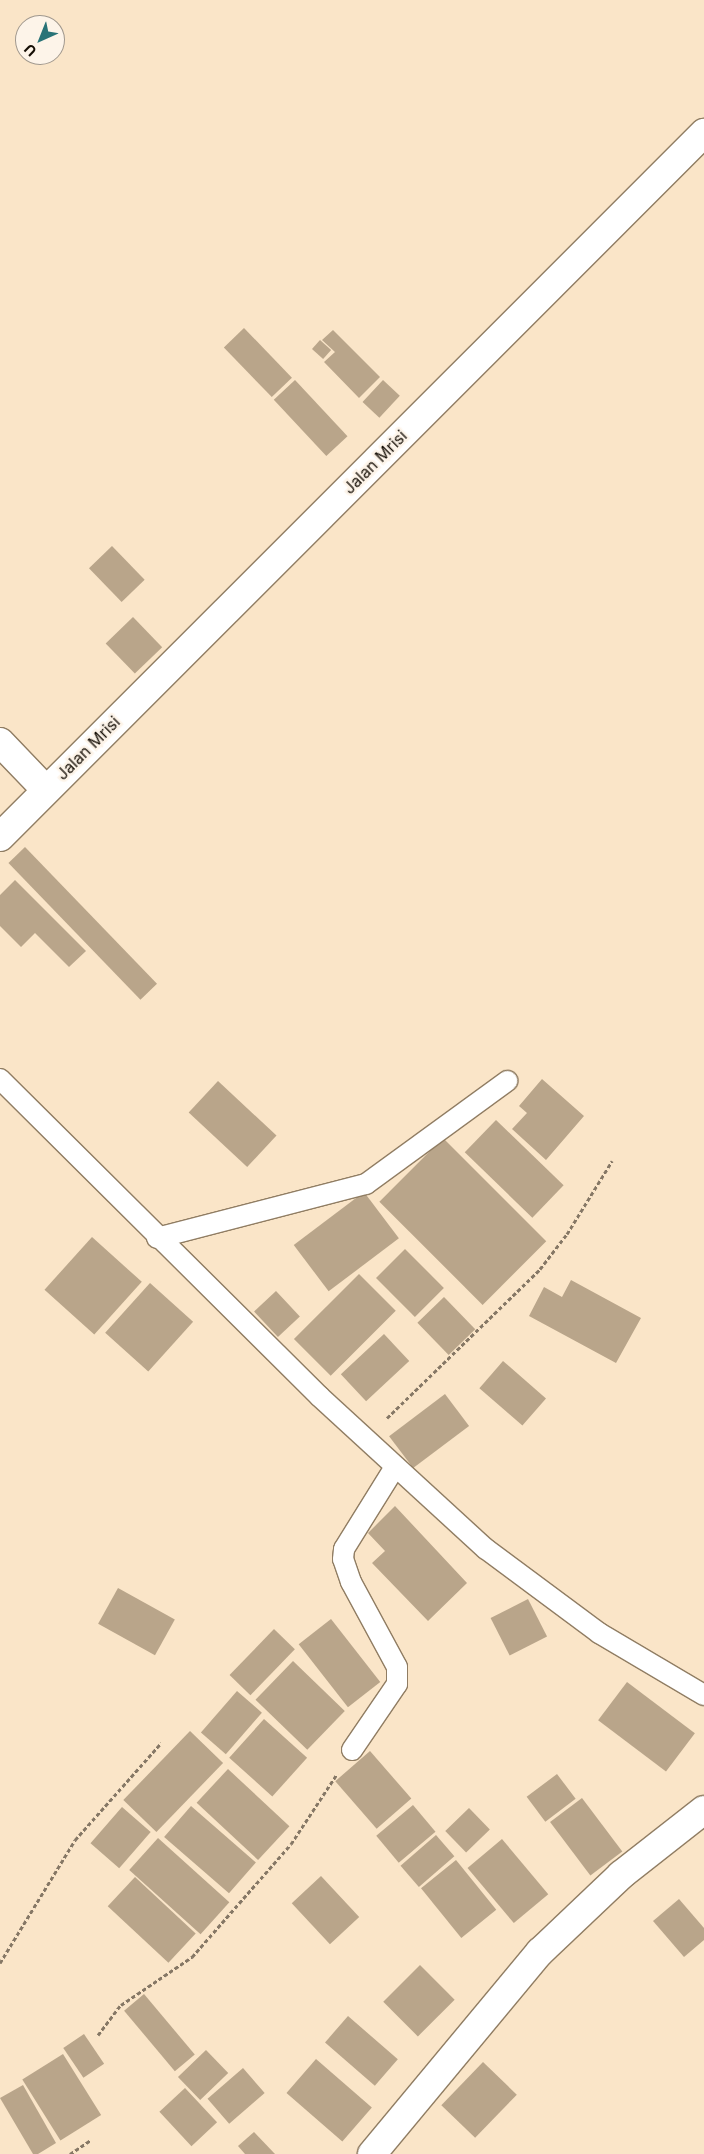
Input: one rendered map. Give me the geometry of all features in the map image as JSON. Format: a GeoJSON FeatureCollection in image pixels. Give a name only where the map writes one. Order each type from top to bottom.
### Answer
{"type":"FeatureCollection","features":[{"type":"Feature","properties":{"kind":"street","name":"Jalan Mrisi"},"geometry":{"type":"LineString","coordinates":[[0,837],[704,133]]}},
{"type":"Feature","properties":{"kind":"street"},"geometry":{"type":"LineString","coordinates":[[0,742],[46,790]]}},
{"type":"Feature","properties":{"kind":"street"},"geometry":{"type":"LineString","coordinates":[[372,2154],[540,1952],[621,1875],[704,1810]]}},
{"type":"Feature","properties":{"kind":"lane"},"geometry":{"type":"LineString","coordinates":[[0,1079],[157,1238],[364,1439],[501,1560],[600,1633],[704,1695]]}},
{"type":"Feature","properties":{"kind":"lane"},"geometry":{"type":"LineString","coordinates":[[157,1238],[366,1184],[507,1081]]}},
{"type":"Feature","properties":{"kind":"lane"},"geometry":{"type":"LineString","coordinates":[[352,1750],[397,1684],[397,1667],[348,1575],[344,1549],[395,1467]]}},
{"type":"Feature","properties":{"kind":"path"},"geometry":{"type":"LineString","coordinates":[[364,1439],[540,1270],[567,1234],[612,1161]]}},
{"type":"Feature","properties":{"kind":"path"},"geometry":{"type":"LineString","coordinates":[[0,1963],[75,1840],[161,1743]]}},
{"type":"Feature","properties":{"kind":"path"},"geometry":{"type":"LineString","coordinates":[[98,2035],[121,2005],[192,1957],[291,1844],[352,1750]]}},
{"type":"Feature","properties":{"kind":"path"},"geometry":{"type":"LineString","coordinates":[[70,2154],[91,2140]]}},
{"type":"Feature","properties":{"kind":"building"},"geometry":{"type":"Polygon","coordinates":[[[244,328],[292,378],[272,397],[224,347],[244,328]]]}},
{"type":"Feature","properties":{"kind":"building"},"geometry":{"type":"Polygon","coordinates":[[[333,330],[380,377],[359,398],[324,362],[335,352],[322,340],[333,330]]]}},
{"type":"Feature","properties":{"kind":"building"},"geometry":{"type":"Polygon","coordinates":[[[320,340],[331,350],[323,359],[312,349],[320,340]]]}},
{"type":"Feature","properties":{"kind":"building"},"geometry":{"type":"Polygon","coordinates":[[[295,380],[348,436],[326,456],[274,400],[295,380]]]}},
{"type":"Feature","properties":{"kind":"building"},"geometry":{"type":"Polygon","coordinates":[[[383,380],[400,396],[379,418],[363,402],[383,380]]]}},
{"type":"Feature","properties":{"kind":"building"},"geometry":{"type":"Polygon","coordinates":[[[112,546],[145,580],[122,602],[89,568],[112,546]]]}},
{"type":"Feature","properties":{"kind":"building"},"geometry":{"type":"Polygon","coordinates":[[[133,617],[162,647],[135,674],[106,643],[133,617]]]}},
{"type":"Feature","properties":{"kind":"building"},"geometry":{"type":"Polygon","coordinates":[[[25,847],[157,984],[140,1000],[8,863],[25,847]]]}},
{"type":"Feature","properties":{"kind":"building"},"geometry":{"type":"Polygon","coordinates":[[[15,880],[86,951],[69,967],[35,933],[21,947],[0,926],[0,895],[15,880]]]}},
{"type":"Feature","properties":{"kind":"building"},"geometry":{"type":"Polygon","coordinates":[[[542,1079],[584,1116],[546,1160],[512,1129],[527,1113],[519,1106],[542,1079]]]}},
{"type":"Feature","properties":{"kind":"building"},"geometry":{"type":"Polygon","coordinates":[[[218,1081],[277,1136],[247,1167],[189,1112],[218,1081]]]}},
{"type":"Feature","properties":{"kind":"building"},"geometry":{"type":"Polygon","coordinates":[[[496,1120],[564,1185],[532,1218],[465,1152],[496,1120]]]}},
{"type":"Feature","properties":{"kind":"building"},"geometry":{"type":"Polygon","coordinates":[[[443,1138],[546,1241],[483,1305],[379,1202],[443,1138]]]}},
{"type":"Feature","properties":{"kind":"building"},"geometry":{"type":"Polygon","coordinates":[[[364,1192],[399,1238],[329,1291],[294,1245],[364,1192]]]}},
{"type":"Feature","properties":{"kind":"building"},"geometry":{"type":"Polygon","coordinates":[[[92,1237],[142,1282],[94,1335],[44,1290],[92,1237]]]}},
{"type":"Feature","properties":{"kind":"building"},"geometry":{"type":"Polygon","coordinates":[[[405,1249],[444,1288],[415,1317],[376,1278],[405,1249]]]}},
{"type":"Feature","properties":{"kind":"building"},"geometry":{"type":"Polygon","coordinates":[[[359,1274],[396,1311],[331,1376],[294,1339],[359,1274]]]}},
{"type":"Feature","properties":{"kind":"building"},"geometry":{"type":"Polygon","coordinates":[[[571,1280],[641,1318],[616,1363],[529,1316],[544,1287],[562,1297],[571,1280]]]}},
{"type":"Feature","properties":{"kind":"building"},"geometry":{"type":"Polygon","coordinates":[[[150,1283],[193,1322],[148,1372],[105,1333],[150,1283]]]}},
{"type":"Feature","properties":{"kind":"building"},"geometry":{"type":"Polygon","coordinates":[[[276,1291],[300,1317],[278,1337],[254,1311],[276,1291]]]}},
{"type":"Feature","properties":{"kind":"building"},"geometry":{"type":"Polygon","coordinates":[[[444,1297],[475,1329],[449,1355],[417,1323],[444,1297]]]}},
{"type":"Feature","properties":{"kind":"building"},"geometry":{"type":"Polygon","coordinates":[[[384,1334],[409,1361],[366,1401],[341,1374],[384,1334]]]}},
{"type":"Feature","properties":{"kind":"building"},"geometry":{"type":"Polygon","coordinates":[[[503,1361],[546,1398],[522,1426],[479,1388],[503,1361]]]}},
{"type":"Feature","properties":{"kind":"building"},"geometry":{"type":"Polygon","coordinates":[[[445,1394],[469,1426],[413,1468],[389,1436],[445,1394]]]}},
{"type":"Feature","properties":{"kind":"building"},"geometry":{"type":"Polygon","coordinates":[[[395,1506],[467,1583],[428,1621],[372,1563],[385,1551],[368,1533],[395,1506]]]}},
{"type":"Feature","properties":{"kind":"building"},"geometry":{"type":"Polygon","coordinates":[[[118,1588],[175,1620],[155,1655],[98,1624],[118,1588]]]}},
{"type":"Feature","properties":{"kind":"building"},"geometry":{"type":"Polygon","coordinates":[[[528,1599],[547,1636],[510,1655],[491,1618],[528,1599]]]}},
{"type":"Feature","properties":{"kind":"building"},"geometry":{"type":"Polygon","coordinates":[[[331,1619],[380,1682],[348,1707],[299,1644],[331,1619]]]}},
{"type":"Feature","properties":{"kind":"building"},"geometry":{"type":"Polygon","coordinates":[[[274,1629],[295,1649],[250,1695],[230,1675],[274,1629]]]}},
{"type":"Feature","properties":{"kind":"building"},"geometry":{"type":"Polygon","coordinates":[[[293,1661],[345,1711],[307,1750],[255,1700],[293,1661]]]}},
{"type":"Feature","properties":{"kind":"building"},"geometry":{"type":"Polygon","coordinates":[[[627,1682],[695,1733],[666,1771],[598,1720],[627,1682]]]}},
{"type":"Feature","properties":{"kind":"building"},"geometry":{"type":"Polygon","coordinates":[[[237,1691],[262,1713],[226,1754],[201,1733],[237,1691]]]}},
{"type":"Feature","properties":{"kind":"building"},"geometry":{"type":"Polygon","coordinates":[[[264,1719],[307,1758],[272,1796],[229,1758],[264,1719]]]}},
{"type":"Feature","properties":{"kind":"building"},"geometry":{"type":"Polygon","coordinates":[[[190,1731],[223,1763],[156,1832],[123,1800],[190,1731]]]}},
{"type":"Feature","properties":{"kind":"building"},"geometry":{"type":"Polygon","coordinates":[[[370,1751],[411,1799],[377,1829],[335,1781],[370,1751]]]}},
{"type":"Feature","properties":{"kind":"building"},"geometry":{"type":"Polygon","coordinates":[[[228,1769],[289,1826],[258,1860],[197,1803],[228,1769]]]}},
{"type":"Feature","properties":{"kind":"building"},"geometry":{"type":"Polygon","coordinates":[[[557,1774],[576,1799],[545,1822],[527,1797],[557,1774]]]}},
{"type":"Feature","properties":{"kind":"building"},"geometry":{"type":"Polygon","coordinates":[[[582,1798],[622,1852],[590,1876],[550,1822],[582,1798]]]}},
{"type":"Feature","properties":{"kind":"building"},"geometry":{"type":"Polygon","coordinates":[[[413,1805],[435,1832],[399,1863],[376,1836],[413,1805]]]}},
{"type":"Feature","properties":{"kind":"building"},"geometry":{"type":"Polygon","coordinates":[[[191,1806],[256,1862],[229,1893],[164,1837],[191,1806]]]}},
{"type":"Feature","properties":{"kind":"building"},"geometry":{"type":"Polygon","coordinates":[[[122,1807],[151,1832],[119,1868],[91,1843],[122,1807]]]}},
{"type":"Feature","properties":{"kind":"building"},"geometry":{"type":"Polygon","coordinates":[[[469,1808],[490,1830],[466,1853],[445,1831],[469,1808]]]}},
{"type":"Feature","properties":{"kind":"building"},"geometry":{"type":"Polygon","coordinates":[[[436,1835],[454,1856],[419,1887],[401,1866],[436,1835]]]}},
{"type":"Feature","properties":{"kind":"building"},"geometry":{"type":"Polygon","coordinates":[[[158,1838],[229,1902],[201,1934],[129,1870],[158,1838]]]}},
{"type":"Feature","properties":{"kind":"building"},"geometry":{"type":"Polygon","coordinates":[[[502,1839],[548,1894],[514,1923],[468,1868],[502,1839]]]}},
{"type":"Feature","properties":{"kind":"building"},"geometry":{"type":"Polygon","coordinates":[[[456,1860],[496,1910],[461,1938],[421,1888],[456,1860]]]}},
{"type":"Feature","properties":{"kind":"building"},"geometry":{"type":"Polygon","coordinates":[[[321,1876],[359,1917],[330,1944],[292,1903],[321,1876]]]}},
{"type":"Feature","properties":{"kind":"building"},"geometry":{"type":"Polygon","coordinates":[[[135,1877],[196,1934],[168,1963],[108,1906],[135,1877]]]}},
{"type":"Feature","properties":{"kind":"building"},"geometry":{"type":"Polygon","coordinates":[[[679,1899],[704,1928],[704,1940],[684,1957],[653,1921],[679,1899]]]}},
{"type":"Feature","properties":{"kind":"building"},"geometry":{"type":"Polygon","coordinates":[[[420,1965],[455,2000],[418,2036],[383,2002],[420,1965]]]}},
{"type":"Feature","properties":{"kind":"building"},"geometry":{"type":"Polygon","coordinates":[[[144,1994],[195,2055],[175,2071],[124,2011],[144,1994]]]}},
{"type":"Feature","properties":{"kind":"building"},"geometry":{"type":"Polygon","coordinates":[[[348,2016],[398,2059],[375,2086],[325,2042],[348,2016]]]}},
{"type":"Feature","properties":{"kind":"building"},"geometry":{"type":"Polygon","coordinates":[[[84,2034],[104,2064],[83,2078],[63,2048],[84,2034]]]}},
{"type":"Feature","properties":{"kind":"building"},"geometry":{"type":"Polygon","coordinates":[[[206,2050],[228,2073],[200,2100],[178,2077],[206,2050]]]}},
{"type":"Feature","properties":{"kind":"building"},"geometry":{"type":"Polygon","coordinates":[[[63,2054],[101,2115],[60,2140],[22,2079],[63,2054]]]}},
{"type":"Feature","properties":{"kind":"building"},"geometry":{"type":"Polygon","coordinates":[[[316,2059],[372,2108],[342,2142],[286,2093],[316,2059]]]}},
{"type":"Feature","properties":{"kind":"building"},"geometry":{"type":"Polygon","coordinates":[[[483,2062],[517,2095],[475,2138],[441,2105],[483,2062]]]}},
{"type":"Feature","properties":{"kind":"building"},"geometry":{"type":"Polygon","coordinates":[[[243,2068],[265,2093],[229,2124],[208,2099],[243,2068]]]}},
{"type":"Feature","properties":{"kind":"building"},"geometry":{"type":"Polygon","coordinates":[[[23,2085],[56,2143],[38,2154],[33,2154],[0,2098],[23,2085]]]}},
{"type":"Feature","properties":{"kind":"building"},"geometry":{"type":"Polygon","coordinates":[[[185,2088],[217,2122],[191,2146],[159,2112],[185,2088]]]}},
{"type":"Feature","properties":{"kind":"building"},"geometry":{"type":"Polygon","coordinates":[[[254,2132],[275,2154],[245,2154],[238,2146],[254,2132]]]}}]}
